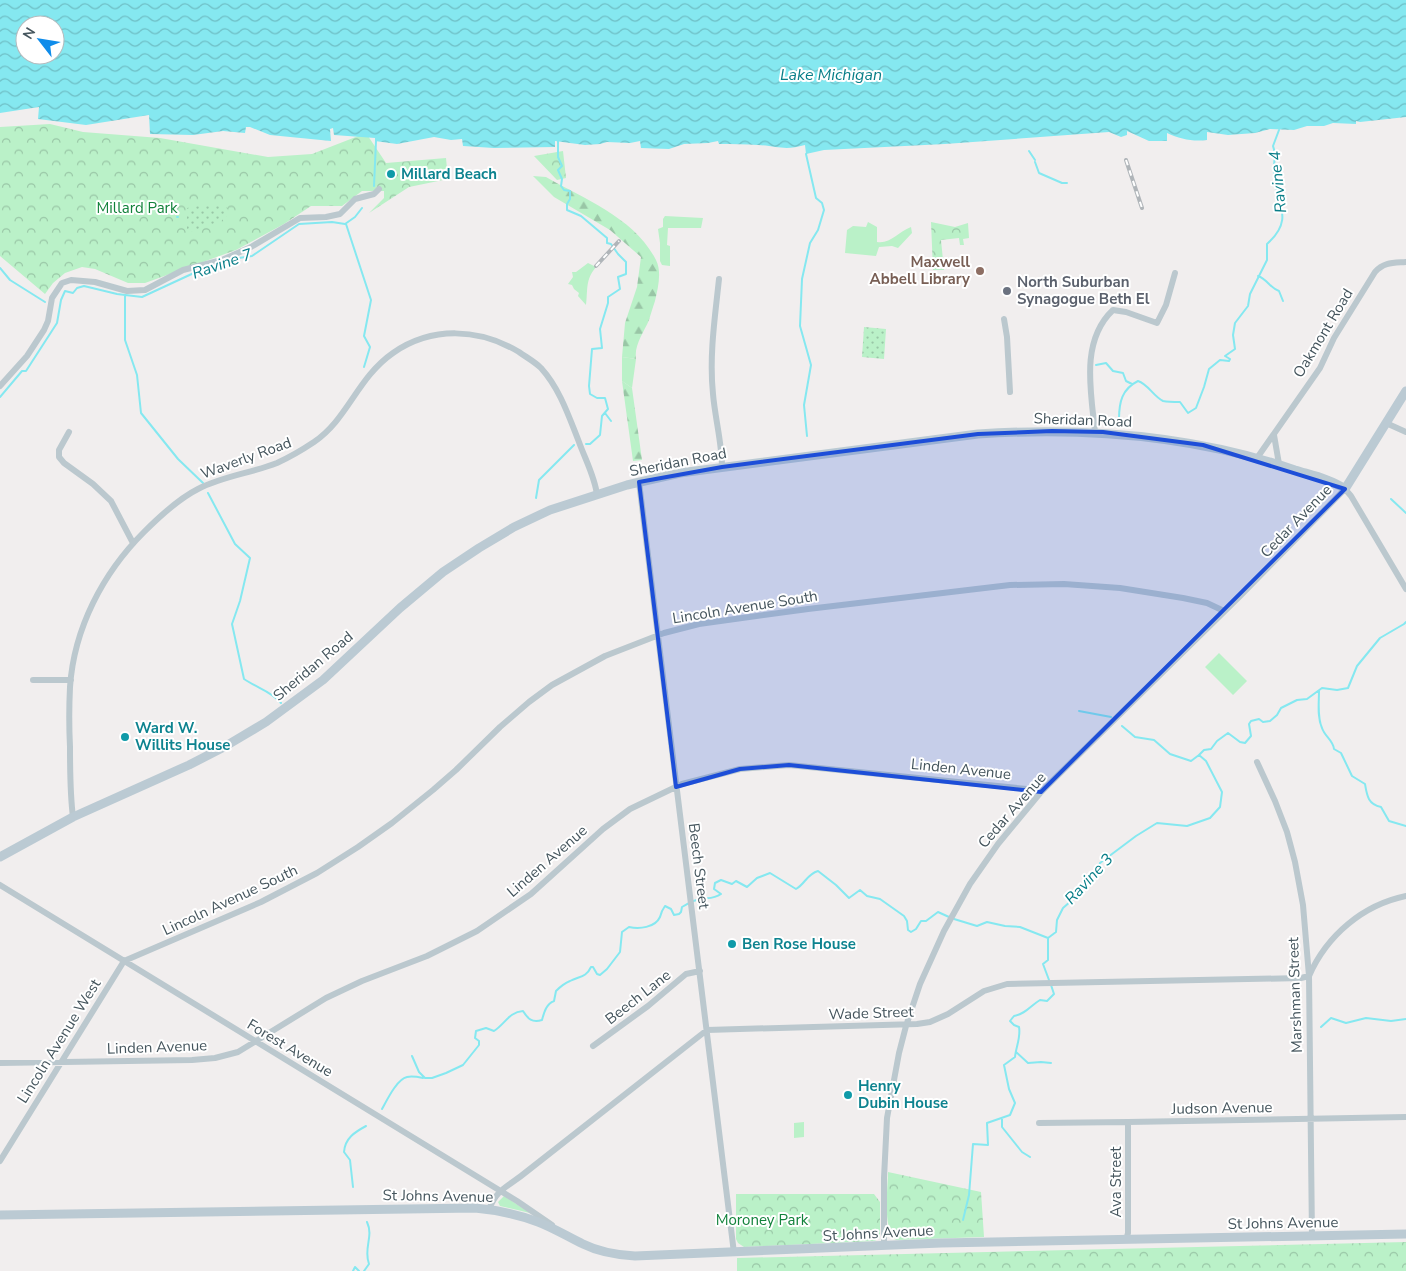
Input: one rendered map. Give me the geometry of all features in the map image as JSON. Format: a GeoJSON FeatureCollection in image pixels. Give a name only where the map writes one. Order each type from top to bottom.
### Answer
{"type":"FeatureCollection","features":[{"type":"Feature","properties":{"kind":"street"},"geometry":{"type":"LineString","coordinates":[[0,386],[27,356],[44,330],[52,298],[62,283],[71,280],[95,282],[127,291],[145,290],[183,270],[222,260],[251,247],[300,218],[326,217],[340,214],[356,199],[374,194],[379,189]]}},
{"type":"Feature","properties":{"kind":"street","name":"Oakmont Road"},"geometry":{"type":"LineString","coordinates":[[1257,458],[1320,368],[1334,338],[1375,272],[1381,266],[1389,263],[1406,262]]}},
{"type":"Feature","properties":{"kind":"street"},"geometry":{"type":"LineString","coordinates":[[1095,432],[1089,361],[1099,329],[1105,318],[1113,310],[1126,312],[1157,323],[1166,305],[1175,273]]}},
{"type":"Feature","properties":{"kind":"street"},"geometry":{"type":"LineString","coordinates":[[719,279],[714,328],[712,393],[722,467]]}},
{"type":"Feature","properties":{"kind":"street"},"geometry":{"type":"LineString","coordinates":[[1004,319],[1008,337],[1010,392]]}},
{"type":"Feature","properties":{"kind":"street","name":"Waverly Road"},"geometry":{"type":"LineString","coordinates":[[73,816],[69,726],[71,680],[77,646],[93,602],[114,566],[153,522],[182,498],[199,488],[276,463],[300,451],[322,436],[338,419],[364,379],[391,354],[416,340],[451,332],[468,333],[499,341],[524,355],[540,367],[555,387],[565,407],[593,478],[597,495]]}},
{"type":"Feature","properties":{"kind":"street"},"geometry":{"type":"LineString","coordinates":[[1406,391],[1345,489],[1406,589]]}},
{"type":"Feature","properties":{"kind":"street"},"geometry":{"type":"LineString","coordinates":[[1386,423],[1406,432]]}},
{"type":"Feature","properties":{"kind":"street","name":"Sheridan Road"},"geometry":{"type":"LineString","coordinates":[[0,857],[73,816],[189,765],[266,722],[323,680],[400,608],[436,578],[479,548],[550,510],[639,482],[680,473],[722,467],[978,434],[1038,431],[1095,432],[1158,438],[1203,445],[1280,464],[1345,489]]}},
{"type":"Feature","properties":{"kind":"street"},"geometry":{"type":"LineString","coordinates":[[69,432],[59,450],[60,457],[64,463],[93,484],[111,501],[133,543]]}},
{"type":"Feature","properties":{"kind":"street"},"geometry":{"type":"LineString","coordinates":[[1274,435],[1280,464]]}},
{"type":"Feature","properties":{"kind":"street","name":"Beech Street"},"geometry":{"type":"LineString","coordinates":[[639,482],[734,1253]]}},
{"type":"Feature","properties":{"kind":"street","name":"Cedar Avenue"},"geometry":{"type":"LineString","coordinates":[[884,1245],[884,1178],[890,1095],[906,1026],[920,984],[938,942],[964,895],[998,844],[1041,792],[1345,489]]}},
{"type":"Feature","properties":{"kind":"street","name":"Lincoln Avenue South"},"geometry":{"type":"LineString","coordinates":[[124,961],[261,902],[317,873],[392,823],[456,770],[507,720],[552,685],[605,656],[657,635],[700,624],[1010,585],[1064,584],[1128,589],[1183,598],[1207,604],[1224,611]]}},
{"type":"Feature","properties":{"kind":"street"},"geometry":{"type":"LineString","coordinates":[[32,680],[71,680]]}},
{"type":"Feature","properties":{"kind":"street","name":"Marshman Street"},"geometry":{"type":"LineString","coordinates":[[1256,762],[1275,801],[1287,832],[1303,905],[1309,976],[1312,1237]]}},
{"type":"Feature","properties":{"kind":"street","name":"Linden Avenue"},"geometry":{"type":"LineString","coordinates":[[0,1063],[192,1060],[215,1058],[238,1052],[326,998],[382,972],[426,956],[477,931],[531,894],[603,829],[630,809],[676,787],[710,775],[740,769],[789,765],[1027,788],[1041,792]]}},
{"type":"Feature","properties":{"kind":"street","name":"Forest Avenue"},"geometry":{"type":"LineString","coordinates":[[0,885],[532,1210],[565,1235]]}},
{"type":"Feature","properties":{"kind":"street"},"geometry":{"type":"LineString","coordinates":[[1309,976],[1324,950],[1347,924],[1373,906],[1406,896]]}},
{"type":"Feature","properties":{"kind":"street","name":"Lincoln Avenue West"},"geometry":{"type":"LineString","coordinates":[[0,1161],[124,961]]}},
{"type":"Feature","properties":{"kind":"street","name":"Beech Lane"},"geometry":{"type":"LineString","coordinates":[[593,1046],[640,1012],[686,974],[700,971]]}},
{"type":"Feature","properties":{"kind":"street","name":"Wade Street"},"geometry":{"type":"LineString","coordinates":[[707,1030],[906,1026],[930,1022],[948,1014],[984,991],[1007,984],[1301,978],[1309,976]]}},
{"type":"Feature","properties":{"kind":"street"},"geometry":{"type":"LineString","coordinates":[[489,1209],[500,1191],[707,1030]]}},
{"type":"Feature","properties":{"kind":"street","name":"Judson Avenue"},"geometry":{"type":"LineString","coordinates":[[1040,1123],[1406,1117]]}},
{"type":"Feature","properties":{"kind":"street","name":"Ava Street"},"geometry":{"type":"LineString","coordinates":[[1126,1240],[1128,1233],[1128,1122]]}},
{"type":"Feature","properties":{"kind":"street","name":"St Johns Avenue"},"geometry":{"type":"LineString","coordinates":[[0,1215],[437,1208],[489,1209],[540,1222],[584,1245],[617,1255],[635,1256],[884,1245],[1406,1234]]}},
{"type":"Feature","properties":{"kind":"highlighted area"},"geometry":{"type":"Polygon","coordinates":[[[1052,431],[1103,432],[1203,445],[1345,489],[1041,792],[789,765],[740,769],[676,787],[639,482],[722,467],[978,434],[1052,431]]]}},
{"type":"Feature","properties":{"kind":"green space","name":"Millard Park"},"geometry":{"type":"Polygon","coordinates":[[[50,124],[83,132],[160,138],[268,157],[312,154],[366,133],[386,163],[446,158],[448,179],[409,187],[369,213],[384,198],[384,191],[362,191],[342,206],[311,206],[284,224],[236,250],[145,283],[128,283],[95,269],[82,267],[65,273],[53,283],[45,294],[0,256],[0,127],[50,124]]]}},
{"type":"Feature","properties":{"kind":"green space"},"geometry":{"type":"Polygon","coordinates":[[[563,151],[566,178],[557,180],[534,156],[563,151]]]}},
{"type":"Feature","properties":{"kind":"green space"},"geometry":{"type":"Polygon","coordinates":[[[533,176],[546,177],[622,221],[647,245],[656,260],[659,275],[655,301],[638,344],[636,359],[622,357],[625,323],[637,287],[641,257],[610,230],[554,197],[533,176]]]}},
{"type":"Feature","properties":{"kind":"green space"},"geometry":{"type":"Polygon","coordinates":[[[209,204],[225,205],[228,210],[227,216],[221,221],[187,233],[187,208],[209,204]]]}},
{"type":"Feature","properties":{"kind":"green space"},"geometry":{"type":"Polygon","coordinates":[[[665,216],[703,218],[701,228],[668,228],[667,245],[670,246],[670,266],[662,265],[660,261],[658,229],[663,227],[665,216]]]}},
{"type":"Feature","properties":{"kind":"green space"},"geometry":{"type":"Polygon","coordinates":[[[868,222],[877,227],[877,242],[886,241],[911,227],[912,233],[898,248],[892,246],[879,247],[876,256],[845,253],[847,230],[853,226],[866,227],[868,222]]]}},
{"type":"Feature","properties":{"kind":"green space"},"geometry":{"type":"Polygon","coordinates":[[[931,222],[955,227],[968,223],[969,238],[963,239],[964,245],[960,245],[959,238],[941,240],[944,270],[933,270],[931,222]]]}},
{"type":"Feature","properties":{"kind":"green space"},"geometry":{"type":"Polygon","coordinates":[[[588,263],[596,267],[590,276],[586,305],[578,296],[579,293],[572,285],[568,284],[573,277],[572,272],[576,272],[588,263]]]}},
{"type":"Feature","properties":{"kind":"green space"},"geometry":{"type":"Polygon","coordinates":[[[864,327],[886,329],[884,359],[862,357],[864,327]]]}},
{"type":"Feature","properties":{"kind":"green space"},"geometry":{"type":"Polygon","coordinates":[[[622,357],[636,359],[632,388],[622,381],[622,357]]]}},
{"type":"Feature","properties":{"kind":"green space"},"geometry":{"type":"Polygon","coordinates":[[[622,381],[632,388],[642,460],[633,461],[622,381]]]}},
{"type":"Feature","properties":{"kind":"green space"},"geometry":{"type":"Polygon","coordinates":[[[1219,653],[1247,681],[1233,695],[1205,667],[1219,653]]]}},
{"type":"Feature","properties":{"kind":"green space"},"geometry":{"type":"Polygon","coordinates":[[[804,1122],[804,1137],[794,1138],[794,1123],[804,1122]]]}},
{"type":"Feature","properties":{"kind":"green space"},"geometry":{"type":"Polygon","coordinates":[[[888,1172],[981,1192],[984,1237],[896,1240],[892,1235],[887,1218],[888,1172]]]}},
{"type":"Feature","properties":{"kind":"green space","name":"Moroney Park"},"geometry":{"type":"Polygon","coordinates":[[[736,1194],[874,1194],[880,1202],[880,1237],[875,1241],[744,1247],[736,1239],[736,1194]]]}},
{"type":"Feature","properties":{"kind":"green space"},"geometry":{"type":"Polygon","coordinates":[[[504,1196],[530,1213],[500,1206],[498,1202],[504,1196]]]}},
{"type":"Feature","properties":{"kind":"green space"},"geometry":{"type":"Polygon","coordinates":[[[1406,1242],[1406,1271],[737,1271],[737,1258],[1406,1242]]]}},
{"type":"Feature","properties":{"kind":"water","name":"Lake Michigan"},"geometry":{"type":"Polygon","coordinates":[[[0,0],[1406,0],[1406,117],[1356,121],[1356,124],[1333,123],[1324,126],[1307,126],[1294,130],[1270,129],[1255,133],[1228,135],[1207,132],[1207,140],[1202,141],[1187,140],[1167,133],[1167,141],[1149,141],[1127,131],[1127,135],[1121,137],[1109,132],[945,144],[824,150],[806,154],[805,145],[786,148],[719,144],[718,141],[684,144],[669,149],[641,148],[640,141],[585,145],[555,141],[555,147],[494,148],[463,146],[462,139],[451,140],[434,137],[397,144],[375,141],[375,138],[334,135],[333,128],[330,129],[331,141],[270,135],[250,127],[246,127],[245,133],[223,131],[193,135],[150,134],[149,115],[86,125],[38,119],[39,107],[0,113],[0,0]]]}},
{"type":"Feature","properties":{"kind":"waterway","name":"Ravine 4"},"geometry":{"type":"LineString","coordinates":[[1119,419],[1122,397],[1128,388],[1138,381],[1163,401],[1180,402],[1188,413],[1196,408],[1209,369],[1220,360],[1229,361],[1230,359],[1225,356],[1235,349],[1233,335],[1235,323],[1248,306],[1250,294],[1267,260],[1267,244],[1281,226],[1282,209],[1275,183],[1275,153],[1273,146],[1279,130]]}},
{"type":"Feature","properties":{"kind":"waterway","name":"Ravine 7"},"geometry":{"type":"LineString","coordinates":[[374,186],[376,141]]}},
{"type":"Feature","properties":{"kind":"waterway"},"geometry":{"type":"LineString","coordinates":[[558,141],[558,157],[562,166],[558,170],[562,179],[561,186],[564,190],[570,191],[567,210],[581,216],[607,238],[607,243],[611,244],[626,262],[626,274],[618,277],[620,289],[608,297],[600,329],[602,348],[592,349],[590,394],[597,398],[605,398],[608,409],[602,416],[600,435],[590,444],[586,444]]}},
{"type":"Feature","properties":{"kind":"waterway"},"geometry":{"type":"LineString","coordinates":[[1029,151],[1035,160]]}},
{"type":"Feature","properties":{"kind":"waterway"},"geometry":{"type":"LineString","coordinates":[[806,154],[816,198],[822,203],[824,210],[818,230],[810,243],[802,279],[800,326],[811,365],[804,405],[807,436]]}},
{"type":"Feature","properties":{"kind":"waterway"},"geometry":{"type":"LineString","coordinates":[[1035,162],[1039,173],[1062,183],[1067,183]]}},
{"type":"Feature","properties":{"kind":"waterway","name":"Ravine 7"},"geometry":{"type":"LineString","coordinates":[[0,397],[22,371],[26,371],[57,323],[61,300],[65,291],[73,293],[77,288],[84,286],[117,294],[142,297],[196,272],[221,268],[239,258],[252,256],[299,224],[332,222],[345,224],[355,217],[362,208]]}},
{"type":"Feature","properties":{"kind":"waterway","name":"Ravine 7"},"geometry":{"type":"LineString","coordinates":[[346,224],[371,300],[364,336],[370,347],[364,367]]}},
{"type":"Feature","properties":{"kind":"waterway","name":"Ravine 7"},"geometry":{"type":"LineString","coordinates":[[0,268],[10,280],[45,302]]}},
{"type":"Feature","properties":{"kind":"waterway"},"geometry":{"type":"LineString","coordinates":[[1258,276],[1279,291],[1283,301]]}},
{"type":"Feature","properties":{"kind":"waterway","name":"Ravine 7"},"geometry":{"type":"LineString","coordinates":[[125,296],[125,340],[137,375],[141,413],[178,459],[203,483]]}},
{"type":"Feature","properties":{"kind":"waterway"},"geometry":{"type":"LineString","coordinates":[[1096,365],[1106,363],[1113,371],[1123,373],[1126,381],[1132,384]]}},
{"type":"Feature","properties":{"kind":"waterway"},"geometry":{"type":"LineString","coordinates":[[605,413],[611,421]]}},
{"type":"Feature","properties":{"kind":"waterway"},"geometry":{"type":"LineString","coordinates":[[536,498],[539,480],[574,445]]}},
{"type":"Feature","properties":{"kind":"waterway","name":"Ravine 7"},"geometry":{"type":"LineString","coordinates":[[208,493],[235,544],[250,558],[240,601],[232,624],[244,679],[281,703]]}},
{"type":"Feature","properties":{"kind":"waterway"},"geometry":{"type":"LineString","coordinates":[[1391,499],[1406,513]]}},
{"type":"Feature","properties":{"kind":"waterway","name":"Ravine 3"},"geometry":{"type":"LineString","coordinates":[[1049,980],[1043,964],[1048,960],[1048,938],[1056,932],[1057,920],[1063,908],[1079,894],[1098,869],[1100,863],[1157,823],[1187,826],[1210,818],[1220,807],[1222,792],[1206,761],[1199,755],[1204,750],[1211,749],[1217,741],[1228,733],[1240,742],[1245,743],[1251,736],[1249,724],[1251,721],[1259,719],[1263,722],[1270,721],[1281,708],[1297,700],[1307,699],[1322,688],[1337,690],[1348,688],[1357,666],[1380,638],[1406,622]]}},
{"type":"Feature","properties":{"kind":"waterway","name":"Ravine 3"},"geometry":{"type":"LineString","coordinates":[[1319,691],[1320,724],[1334,749],[1341,753],[1352,776],[1365,784],[1371,802],[1381,807],[1389,821],[1406,826]]}},
{"type":"Feature","properties":{"kind":"waterway"},"geometry":{"type":"LineString","coordinates":[[1079,711],[1111,717]]}},
{"type":"Feature","properties":{"kind":"waterway"},"geometry":{"type":"LineString","coordinates":[[1122,726],[1135,737],[1154,740],[1170,754],[1191,761],[1199,755]]}},
{"type":"Feature","properties":{"kind":"waterway","name":"Ravine 3"},"geometry":{"type":"LineString","coordinates":[[412,1056],[419,1072],[425,1078],[432,1078],[463,1065],[479,1045],[479,1041],[475,1038],[476,1031],[486,1028],[494,1031],[511,1016],[523,1011],[531,1020],[542,1020],[549,1004],[554,1001],[556,991],[561,987],[585,975],[591,967],[600,975],[607,969],[620,952],[622,932],[629,927],[642,928],[651,926],[658,921],[665,906],[671,909],[674,915],[679,914],[682,907],[691,902],[718,896],[721,894],[714,889],[715,883],[721,880],[732,884],[736,881],[747,887],[757,878],[770,873],[796,889],[811,874],[818,871],[849,898],[860,890],[867,896],[880,899],[904,916],[907,921],[908,930],[911,932],[916,929],[921,921],[926,921],[938,912],[949,917]]}},
{"type":"Feature","properties":{"kind":"waterway","name":"Ravine 3"},"geometry":{"type":"LineString","coordinates":[[954,919],[977,926],[987,922],[1020,927],[1048,938]]}},
{"type":"Feature","properties":{"kind":"waterway","name":"Ravine 3"},"geometry":{"type":"LineString","coordinates":[[963,1220],[969,1195],[973,1144],[988,1145],[987,1123],[1010,1115],[1015,1103],[1009,1089],[1004,1065],[1015,1057],[1019,1038],[1019,1027],[1010,1021],[1014,1016],[1025,1012],[1040,1000],[1047,1001],[1054,994],[1051,985]]}},
{"type":"Feature","properties":{"kind":"waterway"},"geometry":{"type":"LineString","coordinates":[[1321,1027],[1331,1018],[1346,1023],[1366,1018],[1391,1021],[1406,1019]]}},
{"type":"Feature","properties":{"kind":"waterway"},"geometry":{"type":"LineString","coordinates":[[1016,1052],[1028,1063],[1051,1063]]}},
{"type":"Feature","properties":{"kind":"waterway","name":"Ravine 3"},"geometry":{"type":"LineString","coordinates":[[382,1109],[393,1090],[403,1079],[407,1077],[423,1078]]}},
{"type":"Feature","properties":{"kind":"waterway"},"geometry":{"type":"LineString","coordinates":[[1002,1119],[1002,1127],[1022,1152],[1030,1157]]}},
{"type":"Feature","properties":{"kind":"waterway","name":"Ravine 3"},"geometry":{"type":"LineString","coordinates":[[353,1187],[350,1160],[344,1152],[345,1147],[351,1136],[366,1126]]}},
{"type":"Feature","properties":{"kind":"waterway","name":"Ravine 3"},"geometry":{"type":"LineString","coordinates":[[364,1271],[369,1264],[367,1258],[369,1227],[367,1222]]}},
{"type":"Feature","properties":{"kind":"waterway","name":"Ravine 3"},"geometry":{"type":"LineString","coordinates":[[353,1271],[355,1267],[359,1271]]}},
{"type":"Feature","properties":{"kind":"railway"},"geometry":{"type":"LineString","coordinates":[[1126,160],[1142,208]]}},
{"type":"Feature","properties":{"kind":"railway"},"geometry":{"type":"LineString","coordinates":[[596,266],[619,241]]}},
{"type":"Feature","properties":{"kind":"place","name":"Millard Beach"},"geometry":{"type":"Point","coordinates":[391,174]}},
{"type":"Feature","properties":{"kind":"place","name":"Maxwell Abbell Library"},"geometry":{"type":"Point","coordinates":[980,271]}},
{"type":"Feature","properties":{"kind":"place","name":"North Suburban Synagogue Beth El"},"geometry":{"type":"Point","coordinates":[1007,291]}},
{"type":"Feature","properties":{"kind":"place","name":"Ward W. Willits House"},"geometry":{"type":"Point","coordinates":[125,737]}},
{"type":"Feature","properties":{"kind":"place","name":"Ben Rose House"},"geometry":{"type":"Point","coordinates":[732,944]}},
{"type":"Feature","properties":{"kind":"place","name":"Henry Dubin House"},"geometry":{"type":"Point","coordinates":[848,1095]}}]}
